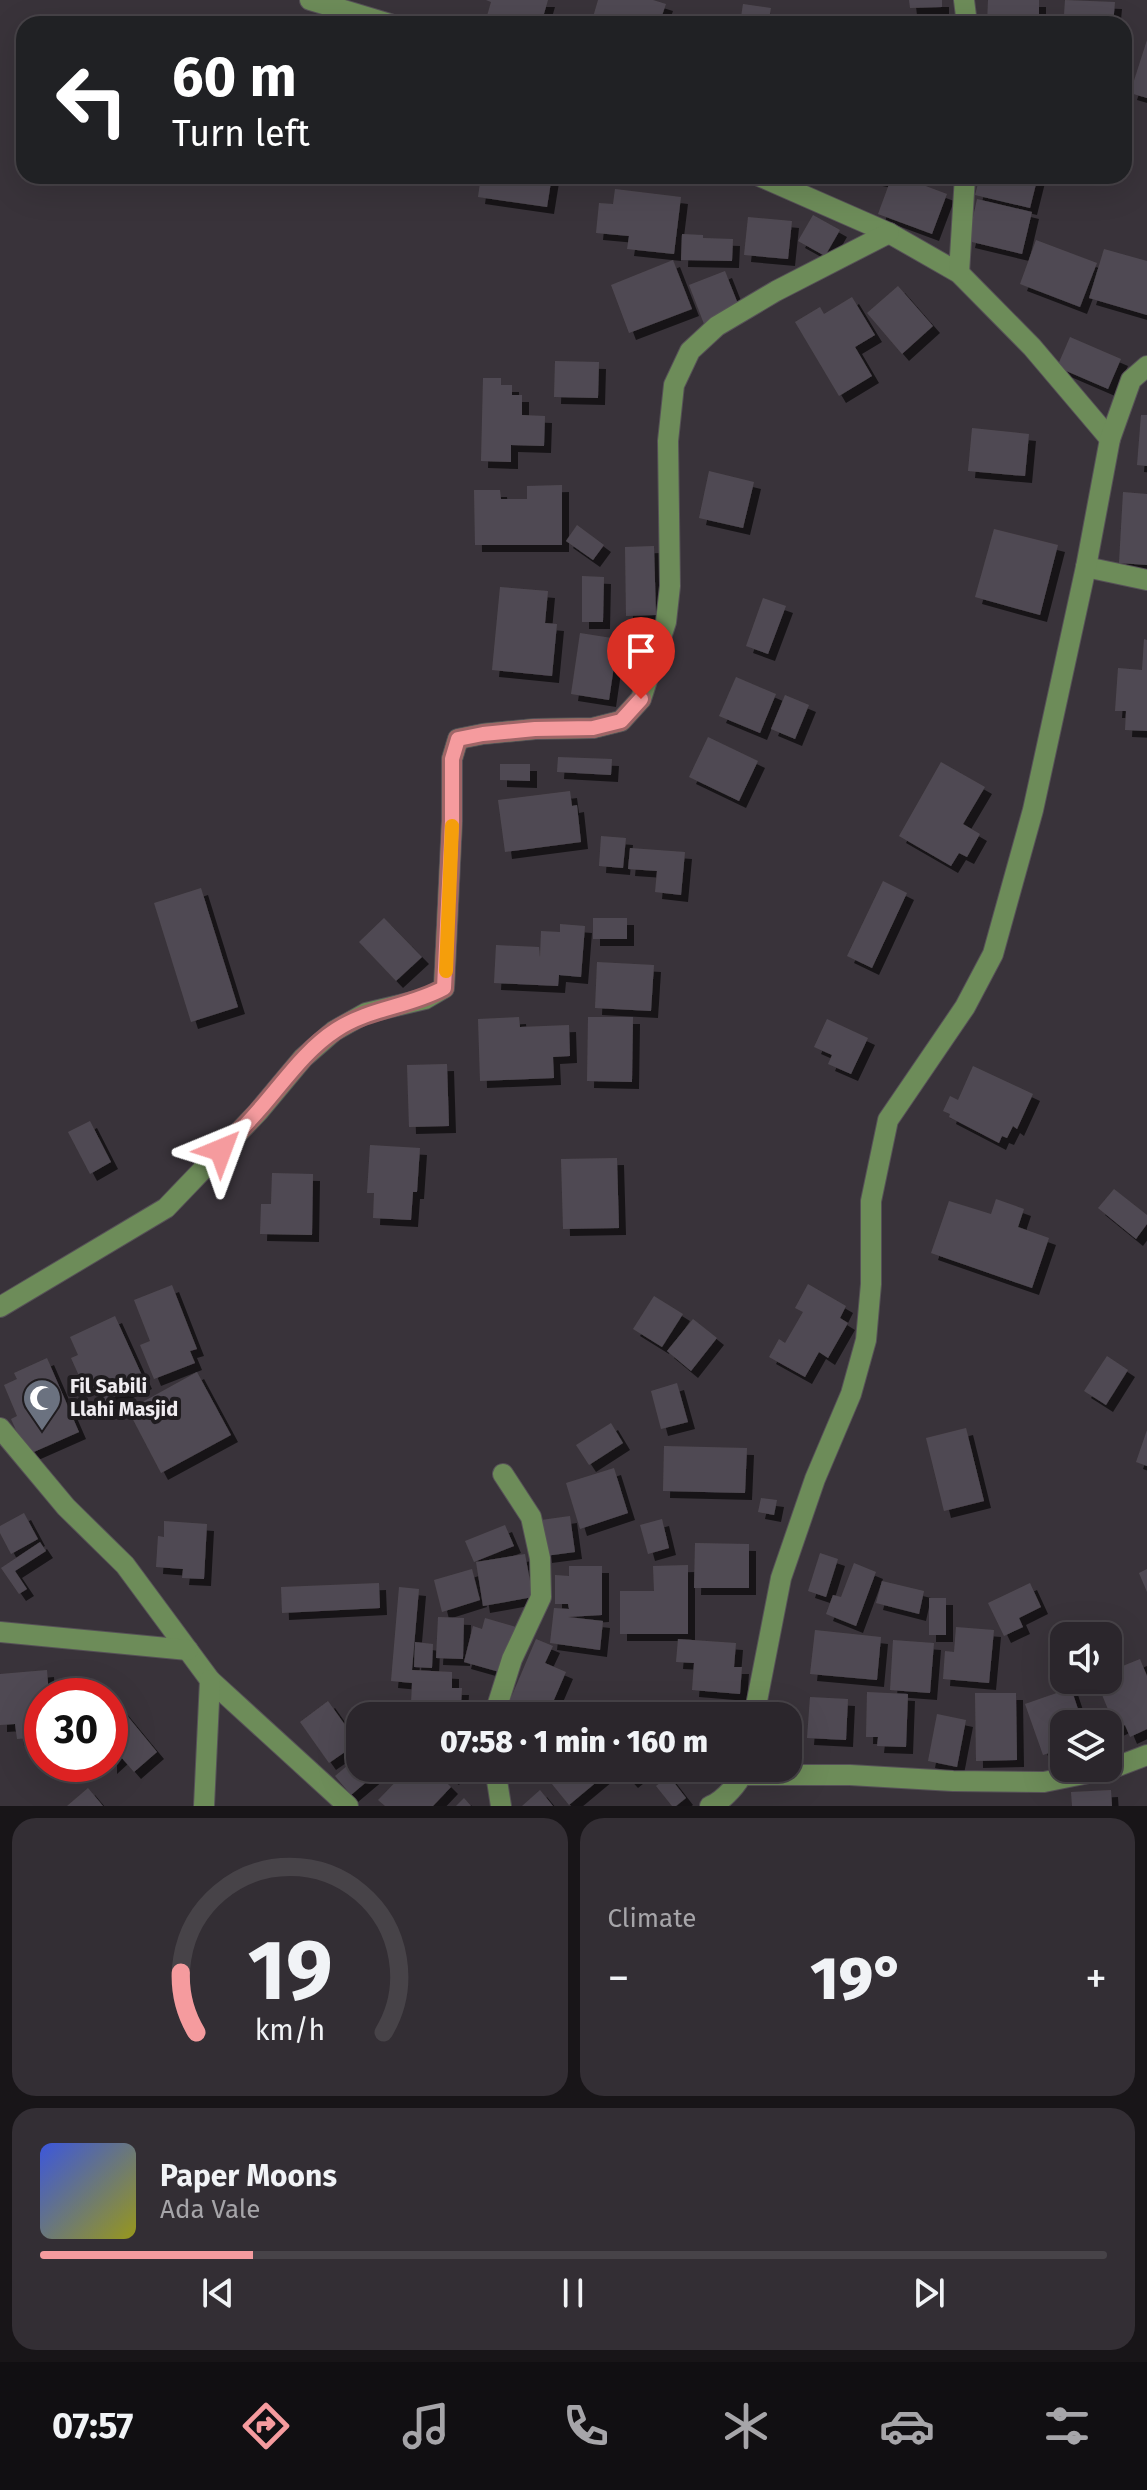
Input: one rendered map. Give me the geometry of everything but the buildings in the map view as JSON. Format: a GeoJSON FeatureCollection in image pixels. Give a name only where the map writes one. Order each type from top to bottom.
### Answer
{"type":"FeatureCollection","features":[{"type":"Feature","properties":{"kind":"street"},"geometry":{"type":"LineString","coordinates":[[310,0],[363,16]]}},
{"type":"Feature","properties":{"kind":"street"},"geometry":{"type":"LineString","coordinates":[[777,184],[889,233],[959,273],[1032,347],[1110,439]]}},
{"type":"Feature","properties":{"kind":"street"},"geometry":{"type":"LineString","coordinates":[[959,273],[965,184]]}},
{"type":"Feature","properties":{"kind":"street"},"geometry":{"type":"LineString","coordinates":[[0,1307],[166,1208],[258,1112],[303,1058],[334,1031],[366,1013],[425,999],[444,988],[452,759],[458,739],[535,729],[593,728],[621,721],[641,699],[666,622],[670,586],[668,441],[674,385],[690,351],[717,326],[764,298],[889,233]]}},
{"type":"Feature","properties":{"kind":"street"},"geometry":{"type":"LineString","coordinates":[[757,1702],[781,1578],[815,1479],[851,1394],[866,1340],[871,1284],[871,1201],[888,1120],[965,1007],[993,954],[1033,810],[1086,567],[1110,439],[1131,380],[1147,366]]}},
{"type":"Feature","properties":{"kind":"street"},"geometry":{"type":"LineString","coordinates":[[1086,567],[1147,580]]}},
{"type":"Feature","properties":{"kind":"street"},"geometry":{"type":"LineString","coordinates":[[0,1428],[66,1507],[125,1565],[210,1680],[348,1806]]}},
{"type":"Feature","properties":{"kind":"street"},"geometry":{"type":"LineString","coordinates":[[498,1702],[512,1659],[541,1597],[540,1558],[531,1517],[503,1474]]}},
{"type":"Feature","properties":{"kind":"street"},"geometry":{"type":"LineString","coordinates":[[0,1632],[188,1650]]}},
{"type":"Feature","properties":{"kind":"street"},"geometry":{"type":"LineString","coordinates":[[204,1806],[210,1680]]}},
{"type":"Feature","properties":{"kind":"street"},"geometry":{"type":"LineString","coordinates":[[802,1774],[1044,1782],[1113,1768],[1147,1755]]}},
{"type":"Feature","properties":{"kind":"street"},"geometry":{"type":"LineString","coordinates":[[497,1782],[501,1806]]}},
{"type":"Feature","properties":{"kind":"street"},"geometry":{"type":"LineString","coordinates":[[710,1806],[718,1803],[736,1782]]}},
{"type":"Feature","properties":{"kind":"slow traffic"},"geometry":{"type":"LineString","coordinates":[[446,971],[452,826]]}},
{"type":"Feature","properties":{"kind":"place","name":"Fil Sabili Llahi Masjid"},"geometry":{"type":"Point","coordinates":[42,1432]}},
{"type":"Feature","properties":{"kind":"route"},"geometry":{"type":"LineString","coordinates":[[221,1150],[303,1058],[334,1031],[366,1013],[425,999],[444,988],[452,759],[458,739],[535,729],[593,728],[621,721],[641,699]]}}]}
